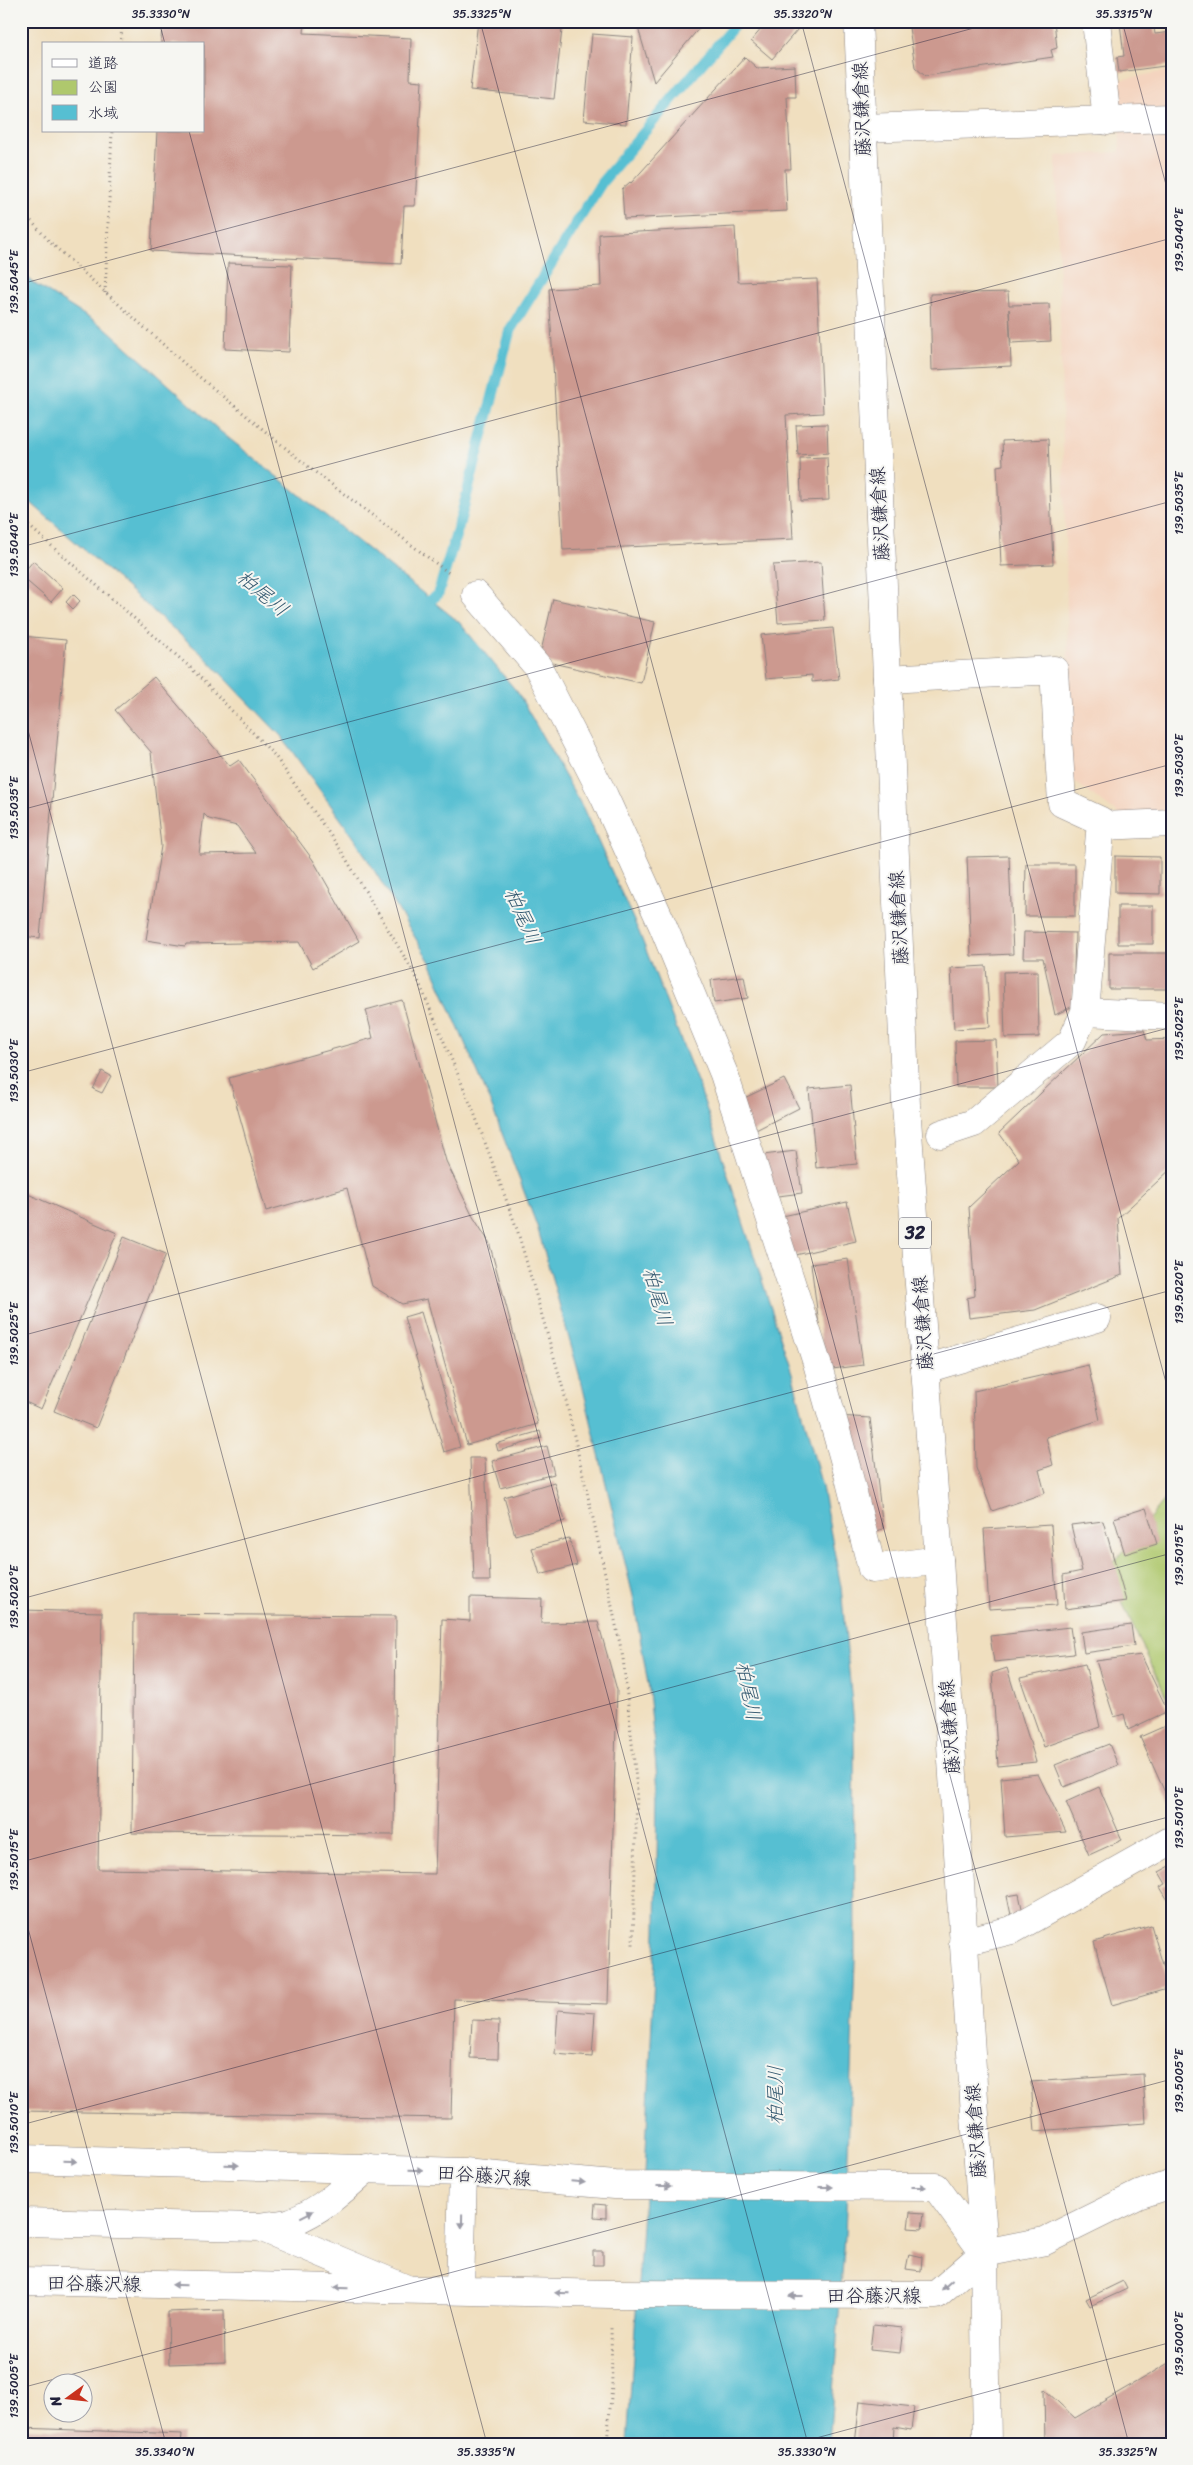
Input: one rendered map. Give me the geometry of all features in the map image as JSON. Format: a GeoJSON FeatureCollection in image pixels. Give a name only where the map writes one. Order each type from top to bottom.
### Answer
{"type":"FeatureCollection","features":[{"type":"Feature","properties":{"kind":"main road","name":"藤沢鎌倉線"},"geometry":{"type":"LineString","coordinates":[[858,21],[861,128],[906,1105],[939,1560],[984,2253],[987,2444]]}},
{"type":"Feature","properties":{"kind":"main road"},"geometry":{"type":"LineString","coordinates":[[1096,21],[1107,121]]}},
{"type":"Feature","properties":{"kind":"main road"},"geometry":{"type":"LineString","coordinates":[[861,128],[1172,118]]}},
{"type":"Feature","properties":{"kind":"main road"},"geometry":{"type":"LineString","coordinates":[[476,594],[538,667],[608,805],[663,926],[720,1066],[816,1363],[849,1477],[872,1569],[939,1560]]}},
{"type":"Feature","properties":{"kind":"main road"},"geometry":{"type":"LineString","coordinates":[[887,679],[1054,670],[1062,803],[1101,821],[1085,1012],[1072,1042],[974,1123],[941,1134]]}},
{"type":"Feature","properties":{"kind":"main road"},"geometry":{"type":"LineString","coordinates":[[1101,826],[1172,823]]}},
{"type":"Feature","properties":{"kind":"main road"},"geometry":{"type":"LineString","coordinates":[[1085,1012],[1172,1016]]}},
{"type":"Feature","properties":{"kind":"main road"},"geometry":{"type":"LineString","coordinates":[[925,1369],[1096,1318]]}},
{"type":"Feature","properties":{"kind":"main road"},"geometry":{"type":"LineString","coordinates":[[963,1942],[1012,1930],[1172,1840]]}},
{"type":"Feature","properties":{"kind":"main road","name":"田谷藤沢線"},"geometry":{"type":"LineString","coordinates":[[21,2159],[463,2172],[615,2186],[936,2187],[984,2253],[936,2295],[610,2294],[21,2281]]}},
{"type":"Feature","properties":{"kind":"main road"},"geometry":{"type":"LineString","coordinates":[[21,2222],[260,2227],[290,2222],[314,2211],[337,2195],[367,2168]]}},
{"type":"Feature","properties":{"kind":"main road"},"geometry":{"type":"LineString","coordinates":[[460,2290],[463,2172]]}},
{"type":"Feature","properties":{"kind":"main road"},"geometry":{"type":"LineString","coordinates":[[984,2253],[1045,2241],[1138,2195],[1172,2184]]}},
{"type":"Feature","properties":{"kind":"main road"},"geometry":{"type":"LineString","coordinates":[[260,2227],[408,2290]]}},
{"type":"Feature","properties":{"kind":"path"},"geometry":{"type":"LineString","coordinates":[[120,42],[123,21]]}},
{"type":"Feature","properties":{"kind":"path"},"geometry":{"type":"LineString","coordinates":[[105,294],[112,132]]}},
{"type":"Feature","properties":{"kind":"path"},"geometry":{"type":"LineString","coordinates":[[21,210],[52,244],[105,294],[260,428],[476,594]]}},
{"type":"Feature","properties":{"kind":"path"},"geometry":{"type":"LineString","coordinates":[[21,519],[192,669],[275,756],[342,852],[417,978],[473,1110],[517,1229],[564,1392],[595,1527],[623,1658],[637,1790],[634,1945]]}},
{"type":"Feature","properties":{"kind":"path"},"geometry":{"type":"LineString","coordinates":[[607,2444],[612,2385],[610,2294]]}},
{"type":"Feature","properties":{"kind":"shaded area"},"geometry":{"type":"Polygon","coordinates":[[[1172,70],[1172,816],[1121,816],[1071,779],[1056,156],[1120,152],[1119,80],[1172,70]]]}},
{"type":"Feature","properties":{"kind":"green space"},"geometry":{"type":"Polygon","coordinates":[[[1172,1491],[1172,1709],[1107,1570],[1172,1491]]]}},
{"type":"Feature","properties":{"kind":"water","name":"柏尾川"},"geometry":{"type":"Polygon","coordinates":[[[21,267],[30,281],[108,330],[221,432],[459,622],[518,693],[583,808],[639,932],[700,1089],[792,1373],[822,1487],[841,1587],[854,1725],[855,1960],[845,2236],[829,2444],[627,2444],[644,2196],[656,1932],[658,1790],[649,1690],[633,1596],[582,1384],[537,1226],[489,1099],[430,962],[355,839],[281,736],[203,655],[21,494],[21,267]]]}},
{"type":"Feature","properties":{"kind":"building"},"geometry":{"type":"Polygon","coordinates":[[[162,21],[305,21],[304,33],[411,38],[410,80],[422,81],[415,206],[404,206],[401,264],[151,251],[157,132],[205,132],[205,42],[161,42],[162,21]]]}},
{"type":"Feature","properties":{"kind":"building"},"geometry":{"type":"Polygon","coordinates":[[[478,21],[563,21],[554,99],[470,90],[478,21]]]}},
{"type":"Feature","properties":{"kind":"building"},"geometry":{"type":"Polygon","coordinates":[[[636,21],[705,21],[654,82],[636,21]]]}},
{"type":"Feature","properties":{"kind":"building"},"geometry":{"type":"Polygon","coordinates":[[[768,21],[804,22],[772,59],[751,41],[768,21]]]}},
{"type":"Feature","properties":{"kind":"building"},"geometry":{"type":"Polygon","coordinates":[[[908,21],[1054,21],[1057,48],[1051,50],[1053,57],[925,76],[915,67],[908,21]]]}},
{"type":"Feature","properties":{"kind":"building"},"geometry":{"type":"Polygon","coordinates":[[[1153,21],[1155,34],[1172,32],[1172,65],[1119,72],[1117,57],[1124,56],[1120,23],[1153,21]]]}},
{"type":"Feature","properties":{"kind":"building"},"geometry":{"type":"Polygon","coordinates":[[[592,34],[633,37],[626,124],[584,120],[592,34]]]}},
{"type":"Feature","properties":{"kind":"building"},"geometry":{"type":"Polygon","coordinates":[[[745,57],[757,68],[795,66],[796,97],[787,97],[791,169],[785,169],[787,211],[624,219],[622,189],[631,183],[745,57]]]}},
{"type":"Feature","properties":{"kind":"building"},"geometry":{"type":"Polygon","coordinates":[[[735,227],[738,282],[817,279],[823,413],[786,415],[793,539],[563,550],[549,289],[601,286],[599,234],[735,227]]]}},
{"type":"Feature","properties":{"kind":"building"},"geometry":{"type":"Polygon","coordinates":[[[228,263],[292,265],[289,352],[225,349],[228,263]]]}},
{"type":"Feature","properties":{"kind":"building"},"geometry":{"type":"Polygon","coordinates":[[[1008,292],[1009,305],[1049,304],[1051,341],[1011,343],[1009,309],[1011,366],[932,370],[930,294],[1008,292]]]}},
{"type":"Feature","properties":{"kind":"building"},"geometry":{"type":"Polygon","coordinates":[[[827,424],[828,453],[798,455],[796,425],[827,424]]]}},
{"type":"Feature","properties":{"kind":"building"},"geometry":{"type":"Polygon","coordinates":[[[1048,439],[1053,564],[1001,566],[997,466],[1003,465],[1002,441],[1048,439]]]}},
{"type":"Feature","properties":{"kind":"building"},"geometry":{"type":"Polygon","coordinates":[[[827,457],[829,500],[801,501],[800,458],[827,457]]]}},
{"type":"Feature","properties":{"kind":"building"},"geometry":{"type":"Polygon","coordinates":[[[33,561],[63,588],[51,602],[21,576],[33,561]]]}},
{"type":"Feature","properties":{"kind":"building"},"geometry":{"type":"Polygon","coordinates":[[[821,562],[825,620],[778,623],[773,565],[821,562]]]}},
{"type":"Feature","properties":{"kind":"building"},"geometry":{"type":"Polygon","coordinates":[[[73,594],[80,601],[73,609],[66,602],[73,594]]]}},
{"type":"Feature","properties":{"kind":"building"},"geometry":{"type":"Polygon","coordinates":[[[553,599],[655,622],[641,683],[539,660],[553,599]]]}},
{"type":"Feature","properties":{"kind":"building"},"geometry":{"type":"Polygon","coordinates":[[[833,628],[839,679],[812,682],[812,675],[766,679],[761,635],[833,628]]]}},
{"type":"Feature","properties":{"kind":"building"},"geometry":{"type":"Polygon","coordinates":[[[21,636],[66,640],[40,938],[21,936],[21,636]]]}},
{"type":"Feature","properties":{"kind":"building"},"geometry":{"type":"Polygon","coordinates":[[[154,677],[230,766],[239,760],[313,860],[359,941],[313,968],[299,942],[186,944],[185,946],[146,940],[161,846],[151,752],[115,710],[154,677]],[[204,814],[199,854],[256,853],[237,826],[209,819],[204,814]]]}},
{"type":"Feature","properties":{"kind":"building"},"geometry":{"type":"Polygon","coordinates":[[[1009,856],[1013,954],[971,956],[967,857],[1009,856]]]}},
{"type":"Feature","properties":{"kind":"building"},"geometry":{"type":"Polygon","coordinates":[[[1115,856],[1160,857],[1160,894],[1115,893],[1115,856]]]}},
{"type":"Feature","properties":{"kind":"building"},"geometry":{"type":"Polygon","coordinates":[[[1026,864],[1075,864],[1075,916],[1025,916],[1026,864]]]}},
{"type":"Feature","properties":{"kind":"building"},"geometry":{"type":"Polygon","coordinates":[[[1118,906],[1153,906],[1153,944],[1118,944],[1118,906]]]}},
{"type":"Feature","properties":{"kind":"building"},"geometry":{"type":"Polygon","coordinates":[[[1024,932],[1075,933],[1073,1006],[1055,1015],[1043,958],[1023,958],[1024,932]]]}},
{"type":"Feature","properties":{"kind":"building"},"geometry":{"type":"Polygon","coordinates":[[[1109,953],[1172,953],[1172,989],[1109,989],[1109,953]]]}},
{"type":"Feature","properties":{"kind":"building"},"geometry":{"type":"Polygon","coordinates":[[[986,966],[990,1027],[954,1029],[951,968],[986,966]]]}},
{"type":"Feature","properties":{"kind":"building"},"geometry":{"type":"Polygon","coordinates":[[[1038,971],[1039,1037],[1005,1038],[1003,972],[1038,971]]]}},
{"type":"Feature","properties":{"kind":"building"},"geometry":{"type":"Polygon","coordinates":[[[744,976],[748,998],[714,1003],[711,980],[744,976]]]}},
{"type":"Feature","properties":{"kind":"building"},"geometry":{"type":"Polygon","coordinates":[[[402,1000],[446,1161],[472,1215],[489,1242],[538,1424],[467,1445],[427,1299],[402,1304],[372,1286],[347,1188],[266,1211],[229,1078],[373,1038],[366,1010],[402,1000]]]}},
{"type":"Feature","properties":{"kind":"building"},"geometry":{"type":"Polygon","coordinates":[[[1144,1030],[1147,1040],[1172,1039],[1172,1168],[1118,1218],[1122,1275],[1035,1310],[969,1318],[967,1298],[975,1296],[969,1207],[1019,1160],[999,1133],[1104,1033],[1144,1030]]]}},
{"type":"Feature","properties":{"kind":"building"},"geometry":{"type":"Polygon","coordinates":[[[996,1040],[998,1087],[956,1087],[955,1041],[996,1040]]]}},
{"type":"Feature","properties":{"kind":"building"},"geometry":{"type":"Polygon","coordinates":[[[102,1071],[111,1076],[102,1093],[93,1089],[102,1071]]]}},
{"type":"Feature","properties":{"kind":"building"},"geometry":{"type":"Polygon","coordinates":[[[784,1079],[799,1108],[752,1132],[736,1102],[784,1079]]]}},
{"type":"Feature","properties":{"kind":"building"},"geometry":{"type":"Polygon","coordinates":[[[850,1085],[857,1164],[816,1168],[809,1089],[850,1085]]]}},
{"type":"Feature","properties":{"kind":"building"},"geometry":{"type":"Polygon","coordinates":[[[796,1151],[802,1193],[770,1197],[763,1155],[796,1151]]]}},
{"type":"Feature","properties":{"kind":"building"},"geometry":{"type":"Polygon","coordinates":[[[21,1191],[117,1233],[41,1409],[21,1400],[21,1191]]]}},
{"type":"Feature","properties":{"kind":"building"},"geometry":{"type":"Polygon","coordinates":[[[847,1202],[856,1241],[787,1257],[778,1217],[847,1202]]]}},
{"type":"Feature","properties":{"kind":"building"},"geometry":{"type":"Polygon","coordinates":[[[124,1237],[166,1254],[96,1428],[54,1411],[124,1237]]]}},
{"type":"Feature","properties":{"kind":"building"},"geometry":{"type":"Polygon","coordinates":[[[848,1259],[863,1365],[825,1370],[811,1264],[848,1259]]]}},
{"type":"Feature","properties":{"kind":"building"},"geometry":{"type":"Polygon","coordinates":[[[421,1312],[460,1447],[444,1452],[404,1317],[421,1312]]]}},
{"type":"Feature","properties":{"kind":"building"},"geometry":{"type":"Polygon","coordinates":[[[1088,1365],[1100,1420],[1046,1437],[1053,1465],[1039,1470],[1045,1493],[992,1511],[976,1468],[974,1391],[1088,1365]]]}},
{"type":"Feature","properties":{"kind":"building"},"geometry":{"type":"Polygon","coordinates":[[[837,1416],[870,1418],[883,1529],[868,1533],[837,1416]]]}},
{"type":"Feature","properties":{"kind":"building"},"geometry":{"type":"Polygon","coordinates":[[[540,1431],[542,1438],[498,1451],[496,1444],[540,1431]]]}},
{"type":"Feature","properties":{"kind":"building"},"geometry":{"type":"Polygon","coordinates":[[[547,1446],[554,1474],[500,1488],[492,1461],[547,1446]]]}},
{"type":"Feature","properties":{"kind":"building"},"geometry":{"type":"Polygon","coordinates":[[[470,1458],[485,1458],[490,1581],[474,1581],[470,1458]]]}},
{"type":"Feature","properties":{"kind":"building"},"geometry":{"type":"Polygon","coordinates":[[[554,1482],[565,1521],[515,1535],[504,1497],[554,1482]]]}},
{"type":"Feature","properties":{"kind":"building"},"geometry":{"type":"Polygon","coordinates":[[[1146,1508],[1157,1544],[1125,1554],[1114,1518],[1146,1508]]]}},
{"type":"Feature","properties":{"kind":"building"},"geometry":{"type":"Polygon","coordinates":[[[1103,1521],[1126,1601],[1065,1609],[1063,1575],[1082,1571],[1071,1525],[1103,1521]]]}},
{"type":"Feature","properties":{"kind":"building"},"geometry":{"type":"Polygon","coordinates":[[[1051,1525],[1057,1605],[989,1609],[984,1529],[1051,1525]]]}},
{"type":"Feature","properties":{"kind":"building"},"geometry":{"type":"Polygon","coordinates":[[[569,1538],[577,1565],[540,1575],[532,1548],[569,1538]]]}},
{"type":"Feature","properties":{"kind":"building"},"geometry":{"type":"Polygon","coordinates":[[[470,1597],[542,1599],[541,1623],[598,1622],[617,1690],[608,2004],[454,1999],[451,2118],[21,2111],[21,1610],[102,1612],[98,1869],[435,1874],[442,1619],[470,1621],[470,1597]]]}},
{"type":"Feature","properties":{"kind":"building"},"geometry":{"type":"Polygon","coordinates":[[[134,1614],[396,1616],[394,1835],[132,1833],[134,1614]]]}},
{"type":"Feature","properties":{"kind":"building"},"geometry":{"type":"Polygon","coordinates":[[[1131,1625],[1134,1646],[1084,1653],[1081,1632],[1131,1625]]]}},
{"type":"Feature","properties":{"kind":"building"},"geometry":{"type":"Polygon","coordinates":[[[1070,1627],[1074,1654],[994,1662],[990,1636],[1070,1627]]]}},
{"type":"Feature","properties":{"kind":"building"},"geometry":{"type":"Polygon","coordinates":[[[1141,1655],[1168,1711],[1128,1730],[1124,1714],[1114,1717],[1096,1661],[1141,1655]]]}},
{"type":"Feature","properties":{"kind":"building"},"geometry":{"type":"Polygon","coordinates":[[[1085,1664],[1100,1727],[1044,1747],[1020,1678],[1085,1664]]]}},
{"type":"Feature","properties":{"kind":"building"},"geometry":{"type":"Polygon","coordinates":[[[1007,1668],[1036,1762],[998,1766],[992,1673],[1007,1668]]]}},
{"type":"Feature","properties":{"kind":"building"},"geometry":{"type":"Polygon","coordinates":[[[1172,1723],[1172,1808],[1140,1737],[1172,1723]]]}},
{"type":"Feature","properties":{"kind":"building"},"geometry":{"type":"Polygon","coordinates":[[[1109,1744],[1118,1765],[1064,1787],[1055,1765],[1109,1744]]]}},
{"type":"Feature","properties":{"kind":"building"},"geometry":{"type":"Polygon","coordinates":[[[1038,1774],[1066,1832],[1005,1837],[1001,1778],[1038,1774]]]}},
{"type":"Feature","properties":{"kind":"building"},"geometry":{"type":"Polygon","coordinates":[[[1099,1787],[1122,1840],[1089,1855],[1066,1802],[1099,1787]]]}},
{"type":"Feature","properties":{"kind":"building"},"geometry":{"type":"Polygon","coordinates":[[[1172,1865],[1172,1907],[1160,1887],[1166,1884],[1159,1872],[1172,1865]]]}},
{"type":"Feature","properties":{"kind":"building"},"geometry":{"type":"Polygon","coordinates":[[[1019,1894],[1023,1913],[1011,1915],[1007,1896],[1019,1894]]]}},
{"type":"Feature","properties":{"kind":"building"},"geometry":{"type":"Polygon","coordinates":[[[1151,1925],[1170,1988],[1112,2005],[1094,1942],[1151,1925]]]}},
{"type":"Feature","properties":{"kind":"building"},"geometry":{"type":"Polygon","coordinates":[[[558,2010],[595,2013],[592,2057],[555,2054],[558,2010]]]}},
{"type":"Feature","properties":{"kind":"building"},"geometry":{"type":"Polygon","coordinates":[[[472,2020],[499,2021],[498,2059],[470,2058],[472,2020]]]}},
{"type":"Feature","properties":{"kind":"building"},"geometry":{"type":"Polygon","coordinates":[[[1143,2074],[1146,2123],[1035,2131],[1031,2082],[1143,2074]]]}},
{"type":"Feature","properties":{"kind":"building"},"geometry":{"type":"Polygon","coordinates":[[[595,2204],[606,2205],[606,2218],[594,2217],[595,2204]]]}},
{"type":"Feature","properties":{"kind":"building"},"geometry":{"type":"Polygon","coordinates":[[[910,2212],[924,2213],[922,2229],[908,2228],[910,2212]]]}},
{"type":"Feature","properties":{"kind":"building"},"geometry":{"type":"Polygon","coordinates":[[[593,2251],[603,2251],[603,2265],[593,2265],[593,2251]]]}},
{"type":"Feature","properties":{"kind":"building"},"geometry":{"type":"Polygon","coordinates":[[[909,2254],[922,2257],[921,2271],[906,2269],[909,2254]]]}},
{"type":"Feature","properties":{"kind":"building"},"geometry":{"type":"Polygon","coordinates":[[[1123,2281],[1127,2289],[1090,2306],[1086,2299],[1123,2281]]]}},
{"type":"Feature","properties":{"kind":"building"},"geometry":{"type":"Polygon","coordinates":[[[224,2310],[225,2362],[169,2364],[168,2312],[224,2310]]]}},
{"type":"Feature","properties":{"kind":"building"},"geometry":{"type":"Polygon","coordinates":[[[873,2325],[903,2328],[900,2353],[870,2350],[873,2325]]]}},
{"type":"Feature","properties":{"kind":"building"},"geometry":{"type":"Polygon","coordinates":[[[1172,2361],[1172,2444],[1045,2444],[1044,2389],[1075,2418],[1172,2361]]]}},
{"type":"Feature","properties":{"kind":"building"},"geometry":{"type":"Polygon","coordinates":[[[860,2401],[914,2407],[911,2430],[894,2427],[893,2444],[855,2444],[860,2401]]]}},
{"type":"Feature","properties":{"kind":"building"},"geometry":{"type":"Polygon","coordinates":[[[21,2428],[182,2434],[181,2444],[21,2444],[21,2428]]]}},
{"type":"Feature","properties":{"kind":"waterway"},"geometry":{"type":"LineString","coordinates":[[419,610],[438,594],[458,528],[510,330],[602,182],[738,21]]}}]}
